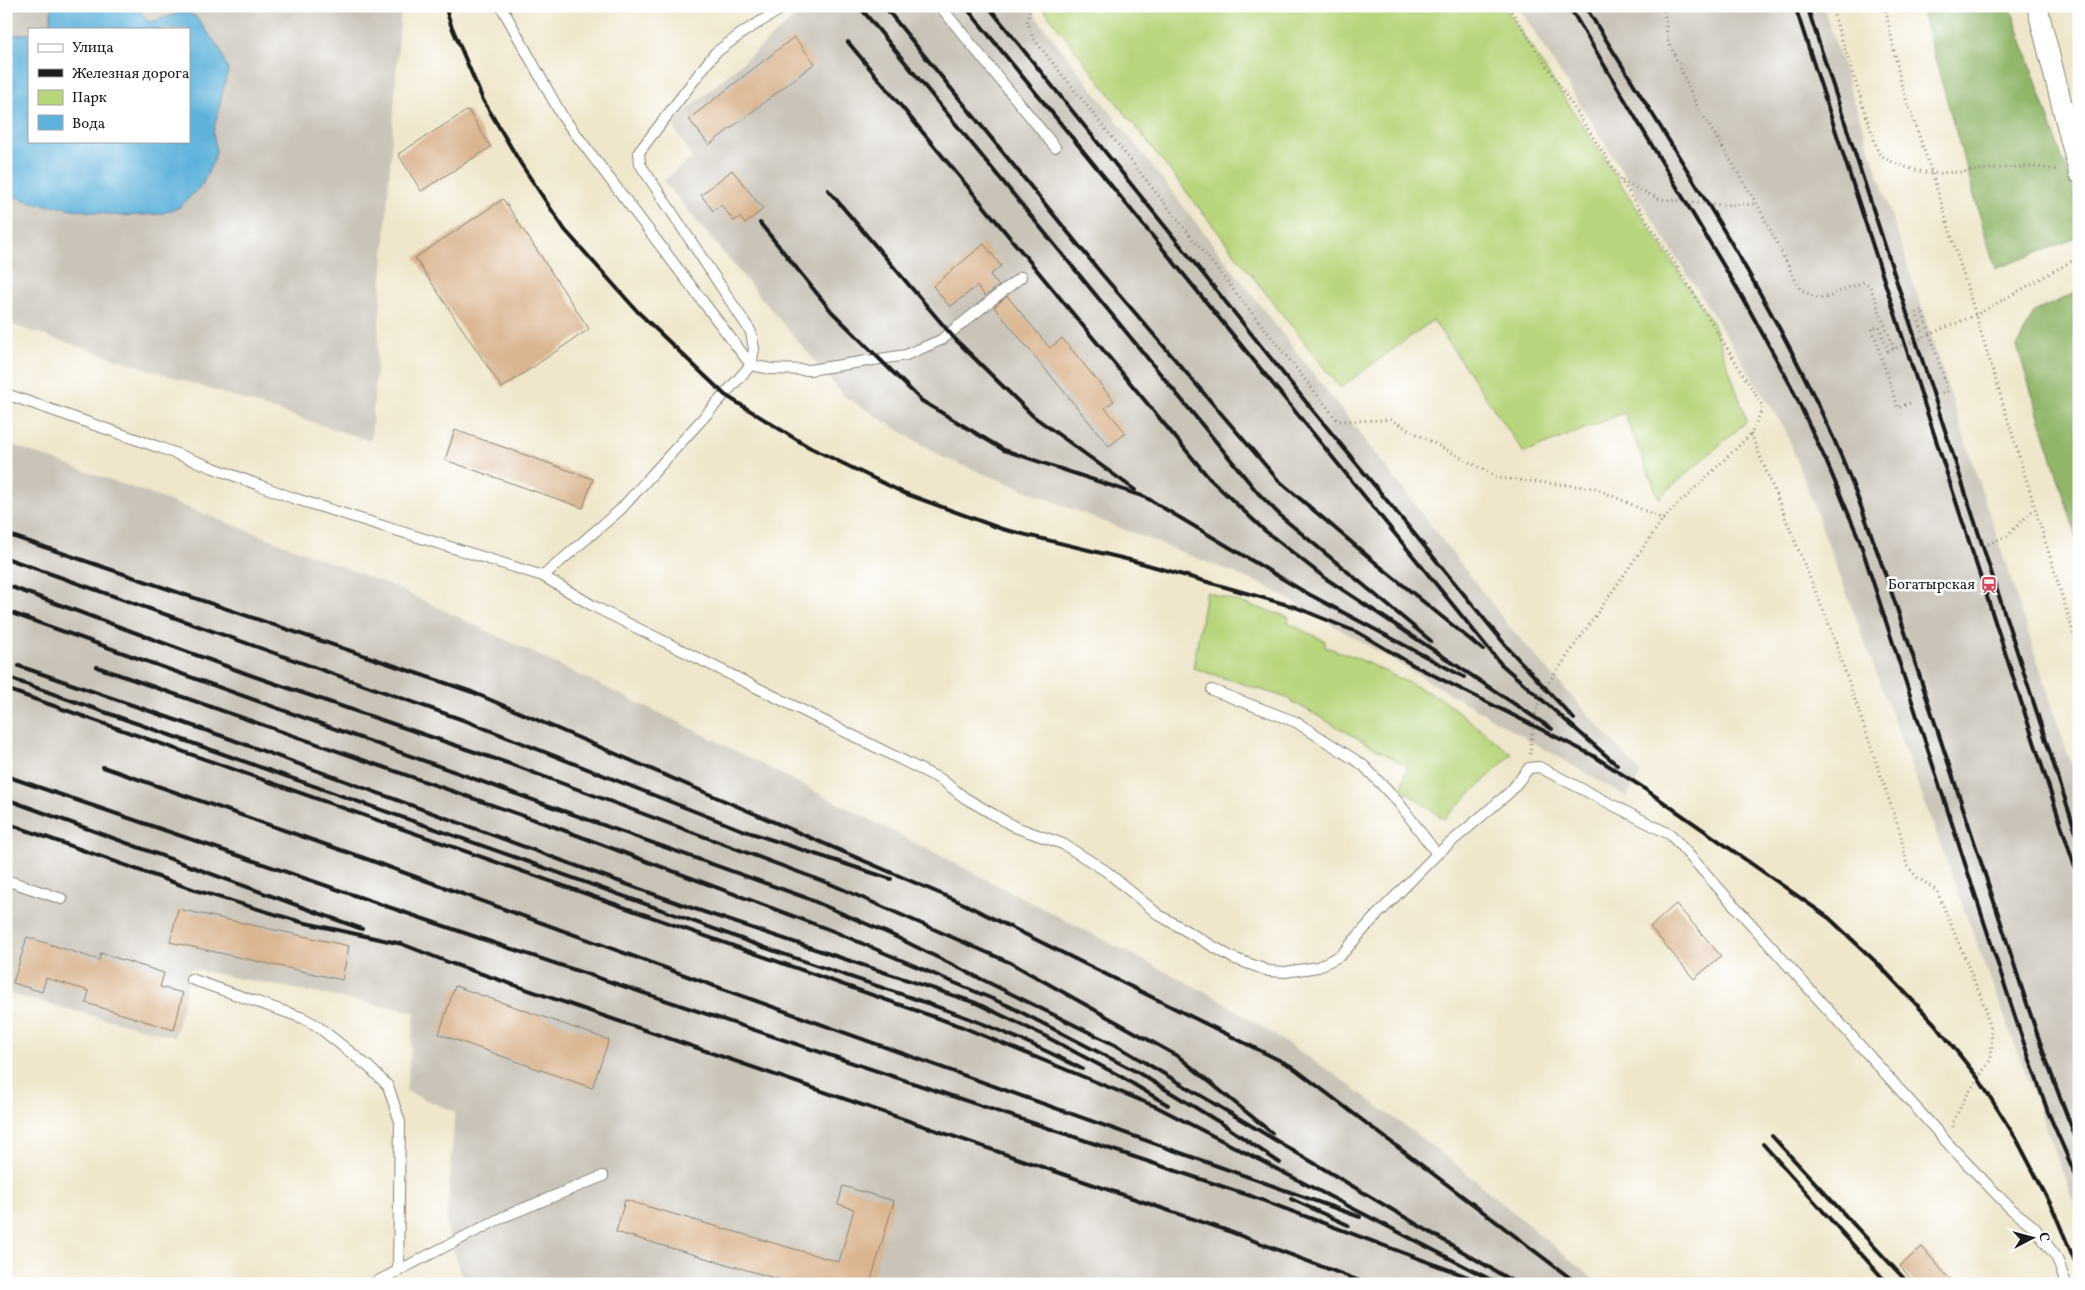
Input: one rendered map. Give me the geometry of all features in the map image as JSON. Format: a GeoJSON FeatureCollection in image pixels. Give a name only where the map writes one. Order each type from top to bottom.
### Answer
{"type":"FeatureCollection","features":[{"type":"Feature","properties":{"kind":"street"},"geometry":{"type":"LineString","coordinates":[[2037,6],[2071,172]]}},
{"type":"Feature","properties":{"kind":"lane"},"geometry":{"type":"LineString","coordinates":[[501,6],[562,116],[751,365],[771,369],[809,370],[906,355],[941,340],[1021,277]]}},
{"type":"Feature","properties":{"kind":"lane"},"geometry":{"type":"LineString","coordinates":[[543,576],[620,510],[751,365],[754,349],[751,332],[640,164],[639,152],[715,53],[745,31],[786,6]]}},
{"type":"Feature","properties":{"kind":"lane"},"geometry":{"type":"LineString","coordinates":[[940,6],[1055,147]]}},
{"type":"Feature","properties":{"kind":"lane"},"geometry":{"type":"LineString","coordinates":[[6,394],[162,448],[293,498],[543,576],[595,608],[942,780],[965,798],[1015,827],[1063,844],[1106,871],[1159,915],[1232,958],[1269,971],[1285,972],[1318,967],[1341,955],[1374,918],[1437,854],[1510,792],[1529,768],[1539,767],[1671,835],[1953,1149],[2010,1208],[2034,1227],[2057,1258],[2066,1284]]}},
{"type":"Feature","properties":{"kind":"lane"},"geometry":{"type":"LineString","coordinates":[[1212,690],[1296,722],[1363,765],[1399,802],[1437,854]]}},
{"type":"Feature","properties":{"kind":"lane"},"geometry":{"type":"LineString","coordinates":[[6,880],[62,899]]}},
{"type":"Feature","properties":{"kind":"lane"},"geometry":{"type":"LineString","coordinates":[[191,979],[302,1018],[316,1025],[388,1086],[400,1122],[398,1271]]}},
{"type":"Feature","properties":{"kind":"lane"},"geometry":{"type":"LineString","coordinates":[[372,1284],[503,1217],[603,1176]]}},
{"type":"Feature","properties":{"kind":"path"},"geometry":{"type":"LineString","coordinates":[[1031,6],[1027,22],[1033,38],[1338,421],[1390,420],[1499,478],[1595,488],[1663,519]]}},
{"type":"Feature","properties":{"kind":"path"},"geometry":{"type":"LineString","coordinates":[[1508,6],[1764,407],[1751,434],[1663,519],[1543,693],[1533,725],[1529,768]]}},
{"type":"Feature","properties":{"kind":"path"},"geometry":{"type":"LineString","coordinates":[[1664,6],[1667,38],[1696,104],[1757,204],[1800,289],[1818,299],[1829,298],[1864,282],[1870,286],[1894,349]]}},
{"type":"Feature","properties":{"kind":"path"},"geometry":{"type":"LineString","coordinates":[[1831,6],[1878,152],[1882,158],[1889,162],[1932,173],[2047,168],[2071,172]]}},
{"type":"Feature","properties":{"kind":"path"},"geometry":{"type":"LineString","coordinates":[[1885,6],[1901,84],[1932,173],[2034,510],[2079,651]]}},
{"type":"Feature","properties":{"kind":"path"},"geometry":{"type":"LineString","coordinates":[[1621,181],[1659,199],[1722,205],[1757,204]]}},
{"type":"Feature","properties":{"kind":"path"},"geometry":{"type":"LineString","coordinates":[[1930,334],[1976,315],[2079,257]]}},
{"type":"Feature","properties":{"kind":"path"},"geometry":{"type":"LineString","coordinates":[[1910,403],[1898,408],[1872,328],[1879,326],[1888,351],[1894,349],[1924,337],[1916,313],[1922,310],[1948,390],[1939,394]]}},
{"type":"Feature","properties":{"kind":"path"},"geometry":{"type":"LineString","coordinates":[[1751,434],[1830,627],[1900,832],[1907,866],[1918,878],[1937,891],[1985,1008],[1992,1040],[1991,1059],[1965,1098],[1953,1122],[1953,1149]]}},
{"type":"Feature","properties":{"kind":"path"},"geometry":{"type":"LineString","coordinates":[[1988,544],[2007,536],[2034,510]]}},
{"type":"Feature","properties":{"kind":"shaded area"},"geometry":{"type":"Polygon","coordinates":[[[6,6],[401,6],[371,441],[6,323],[6,6]]]}},
{"type":"Feature","properties":{"kind":"shaded area"},"geometry":{"type":"Polygon","coordinates":[[[808,6],[1028,6],[1512,630],[1641,773],[1627,797],[1264,585],[942,457],[844,396],[663,181],[692,158],[672,123],[808,6]]]}},
{"type":"Feature","properties":{"kind":"shaded area"},"geometry":{"type":"Polygon","coordinates":[[[1518,6],[1823,6],[2079,788],[2079,1216],[1785,429],[1518,6]]]}},
{"type":"Feature","properties":{"kind":"shaded area"},"geometry":{"type":"Polygon","coordinates":[[[6,443],[189,508],[397,588],[693,729],[1217,998],[1337,1076],[1452,1161],[1599,1284],[464,1284],[446,1226],[455,1112],[406,1091],[415,1012],[191,969],[175,1037],[6,993],[6,443]]]}},
{"type":"Feature","properties":{"kind":"green space"},"geometry":{"type":"Polygon","coordinates":[[[1041,6],[1504,6],[1713,324],[1747,421],[1659,498],[1624,413],[1524,453],[1433,320],[1340,388],[1041,6]]]}},
{"type":"Feature","properties":{"kind":"green space"},"geometry":{"type":"Polygon","coordinates":[[[1920,6],[2010,6],[2079,207],[2079,237],[1995,269],[1920,6]]]}},
{"type":"Feature","properties":{"kind":"green space"},"geometry":{"type":"Polygon","coordinates":[[[2079,291],[2079,545],[2017,346],[2034,312],[2079,291]]]}},
{"type":"Feature","properties":{"kind":"green space"},"geometry":{"type":"Polygon","coordinates":[[[1206,592],[1289,617],[1288,623],[1325,641],[1325,647],[1355,657],[1442,699],[1512,754],[1444,819],[1402,789],[1407,766],[1284,697],[1193,668],[1206,592]]]}},
{"type":"Feature","properties":{"kind":"water"},"geometry":{"type":"Polygon","coordinates":[[[53,6],[136,6],[146,19],[151,22],[183,12],[195,16],[220,49],[228,70],[213,133],[216,150],[214,159],[202,185],[180,207],[160,214],[120,216],[33,203],[6,193],[6,36],[28,33],[28,142],[190,142],[190,28],[48,28],[53,6]]]}},
{"type":"Feature","properties":{"kind":"building"},"geometry":{"type":"Polygon","coordinates":[[[794,37],[815,63],[709,145],[689,119],[794,37]]]}},
{"type":"Feature","properties":{"kind":"building"},"geometry":{"type":"Polygon","coordinates":[[[468,110],[491,147],[421,191],[398,154],[468,110]]]}},
{"type":"Feature","properties":{"kind":"building"},"geometry":{"type":"Polygon","coordinates":[[[732,170],[763,209],[745,224],[740,217],[734,221],[721,205],[713,211],[701,195],[732,170]]]}},
{"type":"Feature","properties":{"kind":"building"},"geometry":{"type":"Polygon","coordinates":[[[503,199],[589,329],[502,388],[415,258],[503,199]]]}},
{"type":"Feature","properties":{"kind":"building"},"geometry":{"type":"Polygon","coordinates":[[[984,244],[1001,266],[990,275],[999,286],[985,296],[977,286],[950,307],[933,286],[984,244]]]}},
{"type":"Feature","properties":{"kind":"building"},"geometry":{"type":"Polygon","coordinates":[[[1007,296],[1050,348],[1062,338],[1114,401],[1105,408],[1126,433],[1109,446],[994,307],[1007,296]]]}},
{"type":"Feature","properties":{"kind":"building"},"geometry":{"type":"Polygon","coordinates":[[[455,430],[593,479],[583,508],[445,460],[455,430]]]}},
{"type":"Feature","properties":{"kind":"building"},"geometry":{"type":"Polygon","coordinates":[[[1676,904],[1721,956],[1694,979],[1650,927],[1676,904]]]}},
{"type":"Feature","properties":{"kind":"building"},"geometry":{"type":"Polygon","coordinates":[[[178,909],[349,946],[342,980],[170,942],[178,909]]]}},
{"type":"Feature","properties":{"kind":"building"},"geometry":{"type":"Polygon","coordinates":[[[27,937],[99,960],[101,953],[164,973],[160,987],[183,993],[174,1030],[86,1003],[89,991],[46,978],[42,992],[13,983],[27,937]]]}},
{"type":"Feature","properties":{"kind":"building"},"geometry":{"type":"Polygon","coordinates":[[[455,986],[609,1040],[592,1088],[439,1034],[455,986]]]}},
{"type":"Feature","properties":{"kind":"building"},"geometry":{"type":"Polygon","coordinates":[[[843,1186],[894,1201],[870,1284],[795,1284],[616,1232],[625,1200],[839,1262],[854,1209],[838,1204],[843,1186]]]}},
{"type":"Feature","properties":{"kind":"building"},"geometry":{"type":"Polygon","coordinates":[[[1922,1247],[1954,1284],[1915,1284],[1900,1266],[1922,1247]]]}},
{"type":"Feature","properties":{"kind":"railway"},"geometry":{"type":"LineString","coordinates":[[445,6],[451,25],[483,100],[521,164],[565,230],[638,312],[725,395],[807,446],[904,493],[1002,529],[1134,561],[1295,607],[1359,633],[1413,665],[1592,755],[1639,785],[1829,918],[1876,962],[1934,1023],[1978,1078],[2017,1140],[2052,1207],[2079,1271]]}},
{"type":"Feature","properties":{"kind":"railway"},"geometry":{"type":"LineString","coordinates":[[859,6],[1258,493],[1284,519],[1431,641]]}},
{"type":"Feature","properties":{"kind":"railway"},"geometry":{"type":"LineString","coordinates":[[884,6],[1101,273],[1278,480],[1483,650]]}},
{"type":"Feature","properties":{"kind":"railway"},"geometry":{"type":"LineString","coordinates":[[965,6],[1501,664],[1617,765]]}},
{"type":"Feature","properties":{"kind":"railway"},"geometry":{"type":"LineString","coordinates":[[988,6],[1306,402],[1508,648],[1574,719]]}},
{"type":"Feature","properties":{"kind":"railway"},"geometry":{"type":"LineString","coordinates":[[1569,6],[1744,300],[1791,386],[1827,463],[1859,539],[2020,1032],[2048,1112],[2079,1183]]}},
{"type":"Feature","properties":{"kind":"railway"},"geometry":{"type":"LineString","coordinates":[[1585,6],[1755,284],[1786,341],[1842,458],[1892,595],[2038,1037],[2079,1145]]}},
{"type":"Feature","properties":{"kind":"railway"},"geometry":{"type":"LineString","coordinates":[[1795,6],[2079,880]]}},
{"type":"Feature","properties":{"kind":"railway"},"geometry":{"type":"LineString","coordinates":[[1807,6],[2079,842]]}},
{"type":"Feature","properties":{"kind":"railway"},"geometry":{"type":"LineString","coordinates":[[848,42],[1209,478],[1264,530],[1325,578],[1552,729]]}},
{"type":"Feature","properties":{"kind":"railway"},"geometry":{"type":"LineString","coordinates":[[828,190],[955,339],[1033,416],[1135,490]]}},
{"type":"Feature","properties":{"kind":"railway"},"geometry":{"type":"LineString","coordinates":[[760,223],[832,312],[922,401],[1004,450],[1145,497],[1303,591],[1464,677]]}},
{"type":"Feature","properties":{"kind":"railway"},"geometry":{"type":"LineString","coordinates":[[6,534],[472,692],[962,903],[1291,1066],[1578,1284]]}},
{"type":"Feature","properties":{"kind":"railway"},"geometry":{"type":"LineString","coordinates":[[6,558],[466,721],[742,830],[891,879]]}},
{"type":"Feature","properties":{"kind":"railway"},"geometry":{"type":"LineString","coordinates":[[6,585],[253,676],[513,765],[833,885],[1011,963],[1179,1057],[1272,1133]]}},
{"type":"Feature","properties":{"kind":"railway"},"geometry":{"type":"LineString","coordinates":[[6,611],[804,897],[890,934],[1119,1047],[1517,1284]]}},
{"type":"Feature","properties":{"kind":"railway"},"geometry":{"type":"LineString","coordinates":[[19,666],[225,737],[686,906],[976,1003],[1043,1035],[1120,1076],[1168,1105]]}},
{"type":"Feature","properties":{"kind":"railway"},"geometry":{"type":"LineString","coordinates":[[97,667],[555,827],[833,931],[1009,1006],[1137,1072],[1224,1125],[1280,1163]]}},
{"type":"Feature","properties":{"kind":"railway"},"geometry":{"type":"LineString","coordinates":[[6,677],[958,1014],[1041,1049],[1082,1069]]}},
{"type":"Feature","properties":{"kind":"railway"},"geometry":{"type":"LineString","coordinates":[[6,689],[960,1026],[1157,1107],[1499,1284]]}},
{"type":"Feature","properties":{"kind":"railway"},"geometry":{"type":"LineString","coordinates":[[103,767],[364,858],[731,992],[1360,1217]]}},
{"type":"Feature","properties":{"kind":"railway"},"geometry":{"type":"LineString","coordinates":[[6,776],[491,942],[1251,1196],[1487,1284]]}},
{"type":"Feature","properties":{"kind":"railway"},"geometry":{"type":"LineString","coordinates":[[6,799],[362,929]]}},
{"type":"Feature","properties":{"kind":"railway"},"geometry":{"type":"LineString","coordinates":[[6,823],[195,890],[301,922],[402,944],[453,964],[1228,1231],[1368,1284]]}},
{"type":"Feature","properties":{"kind":"railway"},"geometry":{"type":"LineString","coordinates":[[1772,1136],[1909,1284]]}},
{"type":"Feature","properties":{"kind":"railway"},"geometry":{"type":"LineString","coordinates":[[1763,1144],[1888,1284]]}},
{"type":"Feature","properties":{"kind":"railway"},"geometry":{"type":"LineString","coordinates":[[1291,1199],[1348,1225]]}},
{"type":"Feature","properties":{"kind":"place","name":"Богатырская"},"geometry":{"type":"Point","coordinates":[1989,585]}}]}
